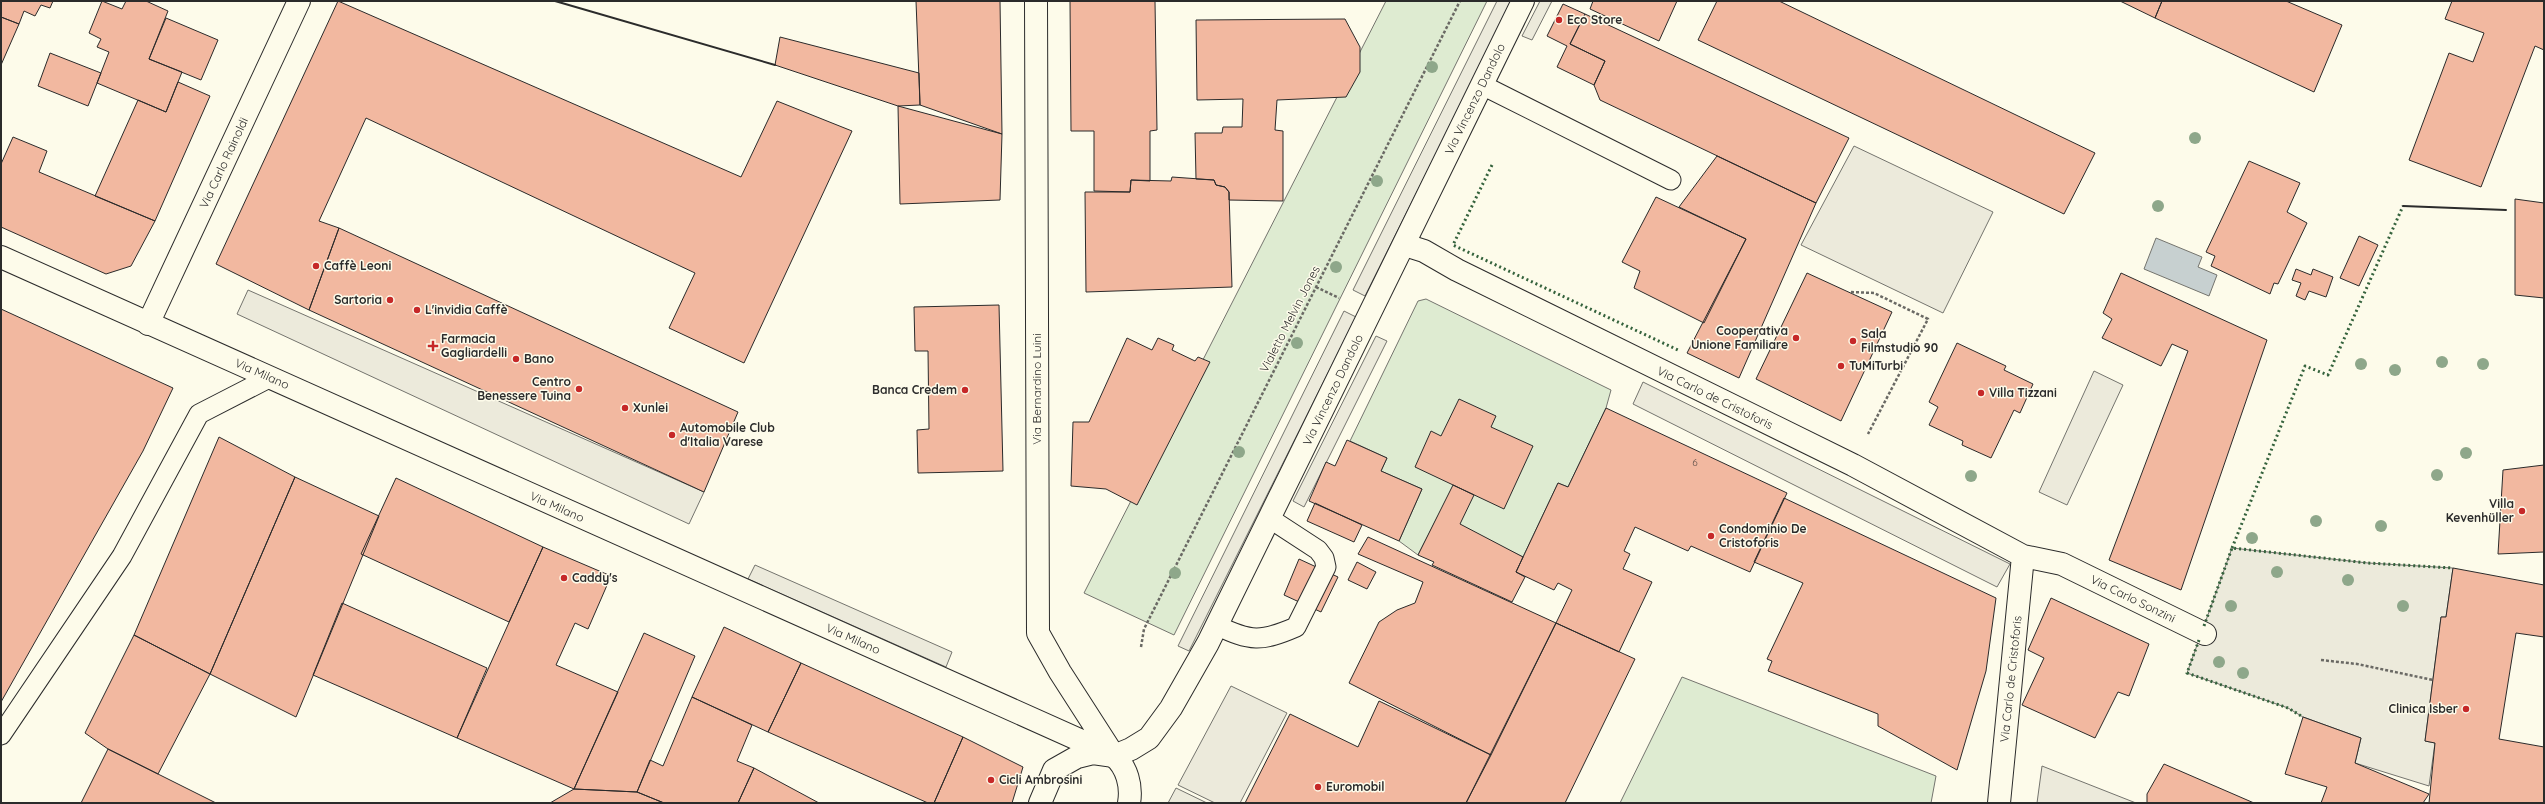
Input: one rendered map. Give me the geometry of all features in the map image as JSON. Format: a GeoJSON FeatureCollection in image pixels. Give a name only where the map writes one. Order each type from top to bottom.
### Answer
{"type":"FeatureCollection","features":[{"type":"Feature","properties":{"kind":"street","name":"Via Carlo Rainoldi"},"geometry":{"type":"LineString","coordinates":[[148,324],[299,1]]}},
{"type":"Feature","properties":{"kind":"street","name":"Via Bernardino Luini"},"geometry":{"type":"LineString","coordinates":[[1036,1],[1038,633],[1060,672],[1114,756],[1122,763],[1131,792],[1129,803]]}},
{"type":"Feature","properties":{"kind":"street","name":"Via Vincenzo Dandolo"},"geometry":{"type":"LineString","coordinates":[[1114,756],[1131,749],[1149,738],[1171,708],[1216,626],[1405,245],[1523,1]]}},
{"type":"Feature","properties":{"kind":"street","name":"Via Carlo de Cristoforis"},"geometry":{"type":"LineString","coordinates":[[1405,245],[1424,251],[1464,274],[1853,465],[2023,556],[2062,564]]}},
{"type":"Feature","properties":{"kind":"street","name":"Via Milano"},"geometry":{"type":"LineString","coordinates":[[1,257],[1114,756]]}},
{"type":"Feature","properties":{"kind":"street","name":"Via Carlo de Cristoforis"},"geometry":{"type":"LineString","coordinates":[[1999,803],[2023,556]]}},
{"type":"Feature","properties":{"kind":"street","name":"Via Carlo Sonzini"},"geometry":{"type":"LineString","coordinates":[[2062,564],[2205,634]]}},
{"type":"Feature","properties":{"kind":"street"},"geometry":{"type":"LineString","coordinates":[[1040,803],[1054,770],[1077,757],[1088,754],[1114,756]]}},
{"type":"Feature","properties":{"kind":"lane"},"geometry":{"type":"LineString","coordinates":[[1482,85],[1672,180]]}},
{"type":"Feature","properties":{"kind":"lane"},"geometry":{"type":"LineString","coordinates":[[1,735],[122,556],[199,414],[269,378]]}},
{"type":"Feature","properties":{"kind":"lane"},"geometry":{"type":"LineString","coordinates":[[1216,626],[1243,638],[1272,638],[1296,627],[1326,567],[1324,558],[1318,550],[1269,518]]}},
{"type":"Feature","properties":{"kind":"path","name":"Vialetto Melvin Jones"},"geometry":{"type":"LineString","coordinates":[[1141,647],[1144,629],[1460,1]]}},
{"type":"Feature","properties":{"kind":"path"},"geometry":{"type":"LineString","coordinates":[[1316,287],[1345,300]]}},
{"type":"Feature","properties":{"kind":"path"},"geometry":{"type":"LineString","coordinates":[[1851,292],[1874,293],[1928,319],[1853,465]]}},
{"type":"Feature","properties":{"kind":"path"},"geometry":{"type":"LineString","coordinates":[[2320,660],[2357,664],[2433,680]]}},
{"type":"Feature","properties":{"kind":"green space"},"geometry":{"type":"Polygon","coordinates":[[[1386,1],[1487,1],[1174,635],[1084,593],[1386,1]]]}},
{"type":"Feature","properties":{"kind":"green space"},"geometry":{"type":"Polygon","coordinates":[[[1426,299],[1611,390],[1606,408],[1568,487],[1558,483],[1523,557],[1438,516],[1418,555],[1399,541],[1422,489],[1381,471],[1387,458],[1350,441],[1418,301],[1426,299]]]}},
{"type":"Feature","properties":{"kind":"green space"},"geometry":{"type":"Polygon","coordinates":[[[1682,677],[1936,776],[1931,803],[1620,803],[1682,677]]]}},
{"type":"Feature","properties":{"kind":"shaded area"},"geometry":{"type":"Polygon","coordinates":[[[1497,1],[1512,1],[1365,296],[1353,290],[1497,1]]]}},
{"type":"Feature","properties":{"kind":"shaded area"},"geometry":{"type":"Polygon","coordinates":[[[1540,1],[1552,1],[1532,40],[1522,36],[1540,1]]]}},
{"type":"Feature","properties":{"kind":"shaded area"},"geometry":{"type":"Polygon","coordinates":[[[1854,146],[1993,212],[1943,313],[1801,245],[1854,146]]]}},
{"type":"Feature","properties":{"kind":"shaded area"},"geometry":{"type":"Polygon","coordinates":[[[2156,238],[2202,257],[2198,267],[2217,275],[2209,296],[2144,269],[2156,238]]]}},
{"type":"Feature","properties":{"kind":"shaded area"},"geometry":{"type":"Polygon","coordinates":[[[248,290],[704,492],[689,524],[237,314],[248,290]]]}},
{"type":"Feature","properties":{"kind":"shaded area"},"geometry":{"type":"Polygon","coordinates":[[[1344,311],[1356,317],[1189,651],[1178,646],[1344,311]]]}},
{"type":"Feature","properties":{"kind":"shaded area"},"geometry":{"type":"Polygon","coordinates":[[[1376,336],[1387,341],[1304,507],[1293,501],[1376,336]]]}},
{"type":"Feature","properties":{"kind":"shaded area"},"geometry":{"type":"Polygon","coordinates":[[[2094,371],[2123,385],[2067,505],[2039,492],[2094,371]]]}},
{"type":"Feature","properties":{"kind":"shaded area"},"geometry":{"type":"Polygon","coordinates":[[[1643,382],[2010,564],[1997,587],[1633,404],[1643,382]]]}},
{"type":"Feature","properties":{"kind":"shaded area"},"geometry":{"type":"Polygon","coordinates":[[[2232,548],[2368,563],[2453,568],[2446,617],[2441,617],[2425,741],[2435,743],[2429,786],[2355,763],[2361,738],[2303,717],[2288,708],[2187,673],[2232,548]]]}},
{"type":"Feature","properties":{"kind":"shaded area"},"geometry":{"type":"Polygon","coordinates":[[[755,565],[952,652],[946,667],[748,579],[755,565]]]}},
{"type":"Feature","properties":{"kind":"shaded area"},"geometry":{"type":"Polygon","coordinates":[[[1231,686],[1287,713],[1240,803],[1215,803],[1178,785],[1231,686]]]}},
{"type":"Feature","properties":{"kind":"shaded area"},"geometry":{"type":"Polygon","coordinates":[[[2042,766],[2136,803],[2037,803],[2042,766]]]}},
{"type":"Feature","properties":{"kind":"shaded area"},"geometry":{"type":"Polygon","coordinates":[[[1176,788],[1207,803],[1168,803],[1176,788]]]}},
{"type":"Feature","properties":{"kind":"building"},"geometry":{"type":"Polygon","coordinates":[[[1,1],[53,1],[50,8],[41,5],[35,16],[24,11],[19,24],[1,17],[1,1]]]}},
{"type":"Feature","properties":{"kind":"building"},"geometry":{"type":"Polygon","coordinates":[[[102,1],[122,9],[126,1],[146,1],[168,11],[149,59],[182,72],[166,112],[97,83],[109,52],[97,47],[101,39],[89,33],[102,1]]]}},
{"type":"Feature","properties":{"kind":"building"},"geometry":{"type":"Polygon","coordinates":[[[338,1],[741,177],[777,101],[852,131],[744,363],[669,328],[695,273],[366,118],[319,221],[339,228],[309,310],[216,264],[338,1]]]}},
{"type":"Feature","properties":{"kind":"building"},"geometry":{"type":"Polygon","coordinates":[[[916,1],[1000,1],[1002,134],[920,105],[916,1]]]}},
{"type":"Feature","properties":{"kind":"building"},"geometry":{"type":"Polygon","coordinates":[[[1070,1],[1155,1],[1157,130],[1150,131],[1150,181],[1131,180],[1130,192],[1094,191],[1094,131],[1071,131],[1070,1]]]}},
{"type":"Feature","properties":{"kind":"building"},"geometry":{"type":"Polygon","coordinates":[[[1593,1],[1677,1],[1659,41],[1590,9],[1593,1]]]}},
{"type":"Feature","properties":{"kind":"building"},"geometry":{"type":"Polygon","coordinates":[[[1717,1],[1779,1],[2095,153],[2064,214],[1698,40],[1717,1]]]}},
{"type":"Feature","properties":{"kind":"building"},"geometry":{"type":"Polygon","coordinates":[[[2120,1],[2162,1],[2155,18],[2120,1]]]}},
{"type":"Feature","properties":{"kind":"building"},"geometry":{"type":"Polygon","coordinates":[[[2162,1],[2286,1],[2342,25],[2314,92],[2155,18],[2162,1]]]}},
{"type":"Feature","properties":{"kind":"building"},"geometry":{"type":"Polygon","coordinates":[[[2452,1],[2544,1],[2544,50],[2535,46],[2481,187],[2409,160],[2449,53],[2473,62],[2484,33],[2445,19],[2452,1]]]}},
{"type":"Feature","properties":{"kind":"building"},"geometry":{"type":"Polygon","coordinates":[[[1563,4],[1585,14],[1570,44],[1605,61],[1594,85],[1557,67],[1567,46],[1547,36],[1563,4]]]}},
{"type":"Feature","properties":{"kind":"building"},"geometry":{"type":"Polygon","coordinates":[[[1585,14],[1849,138],[1816,203],[1600,100],[1594,85],[1605,61],[1570,44],[1585,14]]]}},
{"type":"Feature","properties":{"kind":"building"},"geometry":{"type":"Polygon","coordinates":[[[1,17],[19,24],[1,65],[1,17]]]}},
{"type":"Feature","properties":{"kind":"building"},"geometry":{"type":"Polygon","coordinates":[[[166,18],[218,40],[201,80],[149,59],[166,18]]]}},
{"type":"Feature","properties":{"kind":"building"},"geometry":{"type":"Polygon","coordinates":[[[1345,19],[1360,47],[1360,72],[1346,97],[1277,100],[1275,130],[1283,131],[1283,201],[1229,200],[1229,192],[1225,187],[1216,185],[1214,180],[1196,179],[1195,133],[1222,133],[1223,127],[1242,127],[1243,99],[1197,100],[1196,20],[1345,19]]]}},
{"type":"Feature","properties":{"kind":"building"},"geometry":{"type":"Polygon","coordinates":[[[780,37],[919,73],[920,105],[898,106],[775,65],[780,37]]]}},
{"type":"Feature","properties":{"kind":"building"},"geometry":{"type":"Polygon","coordinates":[[[50,53],[101,73],[88,106],[38,86],[50,53]]]}},
{"type":"Feature","properties":{"kind":"building"},"geometry":{"type":"Polygon","coordinates":[[[178,82],[210,96],[155,221],[95,196],[138,100],[166,112],[178,82]]]}},
{"type":"Feature","properties":{"kind":"building"},"geometry":{"type":"Polygon","coordinates":[[[898,106],[1002,134],[1000,200],[900,204],[898,106]]]}},
{"type":"Feature","properties":{"kind":"building"},"geometry":{"type":"Polygon","coordinates":[[[13,137],[47,151],[39,172],[155,221],[131,266],[106,274],[1,227],[1,164],[13,137]]]}},
{"type":"Feature","properties":{"kind":"building"},"geometry":{"type":"Polygon","coordinates":[[[1717,156],[1816,203],[1739,378],[1687,353],[1746,239],[1679,207],[1717,156]]]}},
{"type":"Feature","properties":{"kind":"building"},"geometry":{"type":"Polygon","coordinates":[[[2249,161],[2300,183],[2287,212],[2307,223],[2278,284],[2274,283],[2270,294],[2211,266],[2215,256],[2206,252],[2249,161]]]}},
{"type":"Feature","properties":{"kind":"building"},"geometry":{"type":"Polygon","coordinates":[[[1172,177],[1214,180],[1216,185],[1225,187],[1229,192],[1232,287],[1086,292],[1085,192],[1130,192],[1131,180],[1171,181],[1172,177]]]}},
{"type":"Feature","properties":{"kind":"building"},"geometry":{"type":"Polygon","coordinates":[[[1656,197],[1746,239],[1704,323],[1634,288],[1640,271],[1622,262],[1656,197]]]}},
{"type":"Feature","properties":{"kind":"building"},"geometry":{"type":"Polygon","coordinates":[[[2515,199],[2544,203],[2544,298],[2515,295],[2515,199]]]}},
{"type":"Feature","properties":{"kind":"building"},"geometry":{"type":"Polygon","coordinates":[[[339,228],[738,412],[704,492],[309,310],[339,228]]]}},
{"type":"Feature","properties":{"kind":"building"},"geometry":{"type":"Polygon","coordinates":[[[2359,236],[2378,245],[2359,286],[2340,278],[2359,236]]]}},
{"type":"Feature","properties":{"kind":"building"},"geometry":{"type":"Polygon","coordinates":[[[2296,269],[2311,275],[2313,269],[2333,277],[2326,297],[2309,291],[2305,300],[2296,296],[2301,283],[2292,280],[2296,269]]]}},
{"type":"Feature","properties":{"kind":"building"},"geometry":{"type":"Polygon","coordinates":[[[1807,273],[1892,312],[1841,421],[1756,379],[1807,273]]]}},
{"type":"Feature","properties":{"kind":"building"},"geometry":{"type":"Polygon","coordinates":[[[2121,273],[2267,340],[2181,590],[2109,560],[2188,351],[2172,344],[2161,366],[2102,338],[2112,319],[2103,313],[2121,273]]]}},
{"type":"Feature","properties":{"kind":"building","name":"Banca Credem"},"geometry":{"type":"Polygon","coordinates":[[[999,305],[1003,471],[918,473],[917,430],[929,429],[928,351],[915,351],[914,307],[999,305]]]}},
{"type":"Feature","properties":{"kind":"building"},"geometry":{"type":"Polygon","coordinates":[[[1,309],[173,388],[143,451],[1,702],[1,309]]]}},
{"type":"Feature","properties":{"kind":"building"},"geometry":{"type":"Polygon","coordinates":[[[1127,338],[1152,350],[1158,338],[1174,345],[1172,350],[1195,361],[1198,357],[1210,362],[1137,505],[1106,489],[1071,486],[1073,422],[1089,422],[1127,338]]]}},
{"type":"Feature","properties":{"kind":"building","name":"Villa Tizzani"},"geometry":{"type":"Polygon","coordinates":[[[1957,343],[2006,366],[2004,370],[2033,384],[2020,413],[2014,410],[1991,458],[1962,445],[1963,441],[1929,425],[1938,407],[1929,402],[1957,343]]]}},
{"type":"Feature","properties":{"kind":"building"},"geometry":{"type":"Polygon","coordinates":[[[1459,399],[1496,416],[1491,427],[1533,446],[1504,509],[1415,467],[1431,431],[1441,436],[1459,399]]]}},
{"type":"Feature","properties":{"kind":"building","name":"Condominio De Cristoforis"},"geometry":{"type":"Polygon","coordinates":[[[1606,408],[1787,493],[1750,572],[1691,546],[1688,551],[1635,527],[1624,551],[1630,554],[1623,569],[1652,582],[1619,652],[1556,623],[1572,590],[1558,583],[1554,590],[1516,572],[1558,483],[1568,487],[1606,408]]]}},
{"type":"Feature","properties":{"kind":"building"},"geometry":{"type":"Polygon","coordinates":[[[219,437],[295,477],[210,674],[134,635],[219,437]]]}},
{"type":"Feature","properties":{"kind":"building"},"geometry":{"type":"Polygon","coordinates":[[[1347,440],[1387,458],[1381,471],[1422,489],[1399,541],[1309,501],[1326,462],[1335,466],[1347,440]]]}},
{"type":"Feature","properties":{"kind":"building","name":"Villa Kevenhüller"},"geometry":{"type":"Polygon","coordinates":[[[2544,465],[2544,552],[2498,554],[2503,470],[2544,465]]]}},
{"type":"Feature","properties":{"kind":"building"},"geometry":{"type":"Polygon","coordinates":[[[295,477],[379,516],[296,717],[210,674],[295,477]]]}},
{"type":"Feature","properties":{"kind":"building"},"geometry":{"type":"Polygon","coordinates":[[[396,478],[543,547],[509,622],[361,554],[396,478]]]}},
{"type":"Feature","properties":{"kind":"building"},"geometry":{"type":"Polygon","coordinates":[[[1453,485],[1474,495],[1460,524],[1523,557],[1516,572],[1525,577],[1512,602],[1432,565],[1434,562],[1418,555],[1453,485]]]}},
{"type":"Feature","properties":{"kind":"building"},"geometry":{"type":"Polygon","coordinates":[[[1784,498],[1996,598],[1986,671],[1957,770],[1878,726],[1878,714],[1768,671],[1772,661],[1767,659],[1803,583],[1754,562],[1784,498]]]}},
{"type":"Feature","properties":{"kind":"building"},"geometry":{"type":"Polygon","coordinates":[[[1315,503],[1362,525],[1354,542],[1307,521],[1315,503]]]}},
{"type":"Feature","properties":{"kind":"building"},"geometry":{"type":"Polygon","coordinates":[[[1368,537],[1556,623],[1491,755],[1349,683],[1379,622],[1397,610],[1415,603],[1423,582],[1358,554],[1368,537]]]}},
{"type":"Feature","properties":{"kind":"building"},"geometry":{"type":"Polygon","coordinates":[[[543,547],[611,576],[588,629],[575,623],[556,665],[618,692],[574,789],[457,738],[543,547]]]}},
{"type":"Feature","properties":{"kind":"building"},"geometry":{"type":"Polygon","coordinates":[[[1299,559],[1338,577],[1321,612],[1284,595],[1299,559]]]}},
{"type":"Feature","properties":{"kind":"building"},"geometry":{"type":"Polygon","coordinates":[[[1357,562],[1376,572],[1367,589],[1348,580],[1357,562]]]}},
{"type":"Feature","properties":{"kind":"building","name":"Clinica Isber"},"geometry":{"type":"Polygon","coordinates":[[[2453,568],[2544,585],[2544,637],[2516,633],[2499,739],[2544,747],[2544,803],[2429,803],[2435,743],[2425,741],[2441,617],[2446,617],[2453,568]]]}},
{"type":"Feature","properties":{"kind":"building"},"geometry":{"type":"Polygon","coordinates":[[[2051,598],[2149,644],[2129,696],[2118,692],[2095,738],[2022,705],[2044,658],[2028,650],[2051,598]]]}},
{"type":"Feature","properties":{"kind":"building"},"geometry":{"type":"Polygon","coordinates":[[[342,603],[487,668],[457,738],[313,675],[342,603]]]}},
{"type":"Feature","properties":{"kind":"building"},"geometry":{"type":"Polygon","coordinates":[[[1556,623],[1635,659],[1565,803],[1466,803],[1556,623]]]}},
{"type":"Feature","properties":{"kind":"building"},"geometry":{"type":"Polygon","coordinates":[[[724,627],[801,663],[768,732],[692,697],[724,627]]]}},
{"type":"Feature","properties":{"kind":"building"},"geometry":{"type":"Polygon","coordinates":[[[644,633],[695,656],[637,792],[574,789],[644,633]]]}},
{"type":"Feature","properties":{"kind":"building"},"geometry":{"type":"Polygon","coordinates":[[[134,635],[210,674],[158,774],[108,749],[85,733],[134,635]]]}},
{"type":"Feature","properties":{"kind":"building"},"geometry":{"type":"Polygon","coordinates":[[[801,663],[963,737],[934,803],[928,803],[768,732],[801,663]]]}},
{"type":"Feature","properties":{"kind":"building"},"geometry":{"type":"Polygon","coordinates":[[[692,697],[752,725],[737,761],[754,768],[738,803],[664,803],[637,792],[650,760],[663,766],[692,697]]]}},
{"type":"Feature","properties":{"kind":"building"},"geometry":{"type":"Polygon","coordinates":[[[1379,701],[1491,755],[1466,803],[1245,803],[1290,714],[1358,747],[1379,701]]]}},
{"type":"Feature","properties":{"kind":"building"},"geometry":{"type":"Polygon","coordinates":[[[2303,717],[2361,738],[2355,763],[2429,794],[2423,803],[2321,803],[2327,787],[2285,774],[2303,717]]]}},
{"type":"Feature","properties":{"kind":"building"},"geometry":{"type":"Polygon","coordinates":[[[963,737],[1023,767],[1012,803],[934,803],[963,737]]]}},
{"type":"Feature","properties":{"kind":"building"},"geometry":{"type":"Polygon","coordinates":[[[108,749],[216,803],[81,803],[108,749]]]}},
{"type":"Feature","properties":{"kind":"building"},"geometry":{"type":"Polygon","coordinates":[[[2164,764],[2254,803],[2147,803],[2147,794],[2164,764]]]}},
{"type":"Feature","properties":{"kind":"building"},"geometry":{"type":"Polygon","coordinates":[[[754,768],[819,803],[738,803],[754,768]]]}},
{"type":"Feature","properties":{"kind":"building"},"geometry":{"type":"Polygon","coordinates":[[[574,789],[637,792],[664,803],[550,803],[574,789]]]}},
{"type":"Feature","properties":{"kind":"hedge"},"geometry":{"type":"LineString","coordinates":[[1492,165],[1453,245],[1678,350]]}},
{"type":"Feature","properties":{"kind":"hedge"},"geometry":{"type":"LineString","coordinates":[[2232,548],[2305,366],[2328,375],[2403,206]]}},
{"type":"Feature","properties":{"kind":"hedge"},"geometry":{"type":"LineString","coordinates":[[2204,626],[2232,548],[2368,563],[2453,568]]}},
{"type":"Feature","properties":{"kind":"hedge"},"geometry":{"type":"LineString","coordinates":[[2199,640],[2187,673],[2288,708],[2303,717]]}},
{"type":"Feature","properties":{"kind":"wall"},"geometry":{"type":"LineString","coordinates":[[555,1],[775,65]]}},
{"type":"Feature","properties":{"kind":"wall"},"geometry":{"type":"LineString","coordinates":[[2403,206],[2506,210]]}},
{"type":"Feature","properties":{"kind":"place","name":"Eco Store"},"geometry":{"type":"Point","coordinates":[1559,20]}},
{"type":"Feature","properties":{"kind":"place","name":"Caffè Leoni"},"geometry":{"type":"Point","coordinates":[316,266]}},
{"type":"Feature","properties":{"kind":"place","name":"Sartoria"},"geometry":{"type":"Point","coordinates":[390,300]}},
{"type":"Feature","properties":{"kind":"place","name":"L'invidia Caffè"},"geometry":{"type":"Point","coordinates":[417,310]}},
{"type":"Feature","properties":{"kind":"place","name":"Cooperativa Unione Familiare"},"geometry":{"type":"Point","coordinates":[1796,338]}},
{"type":"Feature","properties":{"kind":"place","name":"Sala Filmstudio 90"},"geometry":{"type":"Point","coordinates":[1853,341]}},
{"type":"Feature","properties":{"kind":"place","name":"Farmacia Gagliardelli"},"geometry":{"type":"Point","coordinates":[433,346]}},
{"type":"Feature","properties":{"kind":"place","name":"Bano"},"geometry":{"type":"Point","coordinates":[516,359]}},
{"type":"Feature","properties":{"kind":"place","name":"TuMiTurbi"},"geometry":{"type":"Point","coordinates":[1841,366]}},
{"type":"Feature","properties":{"kind":"place","name":"Centro Benessere Tuina"},"geometry":{"type":"Point","coordinates":[579,389]}},
{"type":"Feature","properties":{"kind":"place","name":"Banca Credem"},"geometry":{"type":"Point","coordinates":[965,390]}},
{"type":"Feature","properties":{"kind":"place","name":"Villa Tizzani"},"geometry":{"type":"Point","coordinates":[1981,393]}},
{"type":"Feature","properties":{"kind":"place","name":"Xunlei"},"geometry":{"type":"Point","coordinates":[625,408]}},
{"type":"Feature","properties":{"kind":"place","name":"Automobile Club d'Italia Varese"},"geometry":{"type":"Point","coordinates":[672,435]}},
{"type":"Feature","properties":{"kind":"place","name":"Villa Kevenhüller"},"geometry":{"type":"Point","coordinates":[2522,511]}},
{"type":"Feature","properties":{"kind":"place","name":"Condominio De Cristoforis"},"geometry":{"type":"Point","coordinates":[1711,536]}},
{"type":"Feature","properties":{"kind":"place","name":"Caddy's"},"geometry":{"type":"Point","coordinates":[564,578]}},
{"type":"Feature","properties":{"kind":"place","name":"Clinica Isber"},"geometry":{"type":"Point","coordinates":[2466,709]}},
{"type":"Feature","properties":{"kind":"place","name":"Cicli Ambrosini"},"geometry":{"type":"Point","coordinates":[991,780]}},
{"type":"Feature","properties":{"kind":"place","name":"Euromobil"},"geometry":{"type":"Point","coordinates":[1318,787]}}]}
